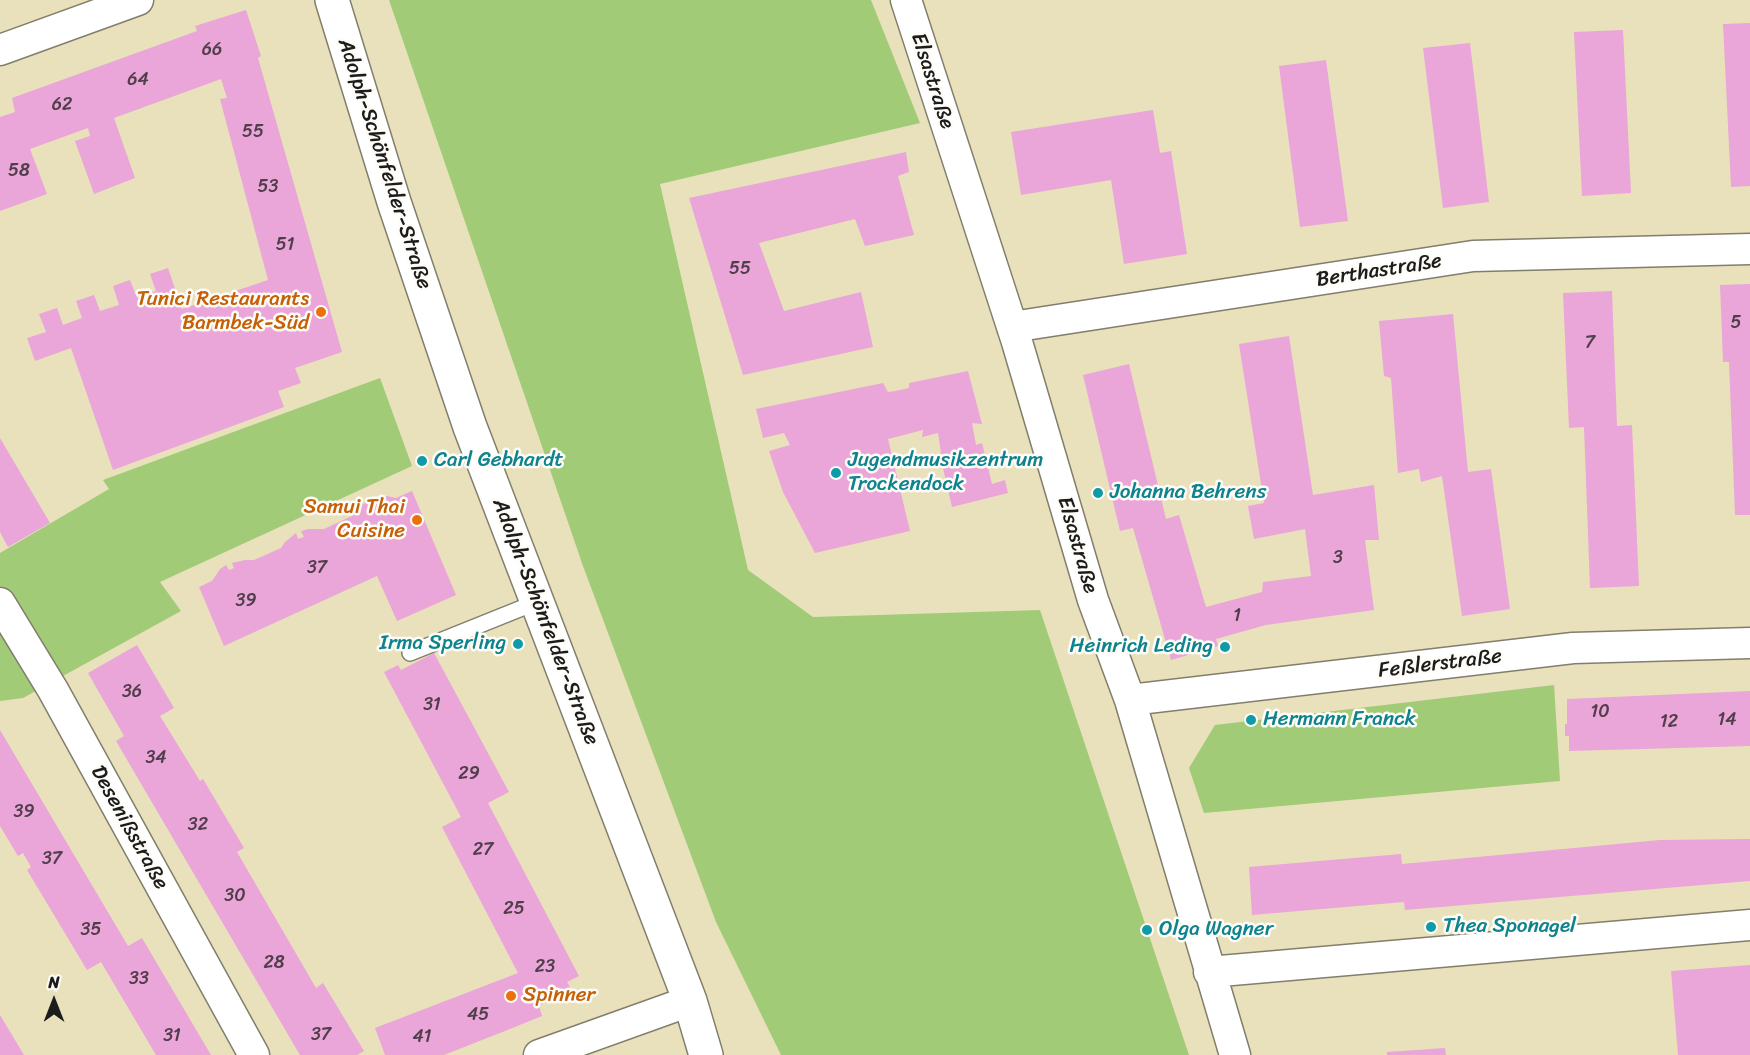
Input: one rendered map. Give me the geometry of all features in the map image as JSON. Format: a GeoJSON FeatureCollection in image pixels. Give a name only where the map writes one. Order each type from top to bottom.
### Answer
{"type":"FeatureCollection","features":[{"type":"Feature","properties":{"kind":"main road","name":"Adolph-Schönfelder-Straße"},"geometry":{"type":"LineString","coordinates":[[332,0],[394,202],[470,427],[690,1001],[706,1055]]}},
{"type":"Feature","properties":{"kind":"main road","name":"Adolph-Schönfelder-Straße"},"geometry":{"type":"LineString","coordinates":[[690,1001],[718,1055]]}},
{"type":"Feature","properties":{"kind":"street"},"geometry":{"type":"LineString","coordinates":[[0,50],[138,0]]}},
{"type":"Feature","properties":{"kind":"street","name":"Elsastraße"},"geometry":{"type":"LineString","coordinates":[[906,0],[1012,327],[1093,600],[1130,700],[1235,1055]]}},
{"type":"Feature","properties":{"kind":"street","name":"Berthastraße"},"geometry":{"type":"LineString","coordinates":[[1012,327],[1473,256],[1750,249]]}},
{"type":"Feature","properties":{"kind":"street","name":"Desenißstraße"},"geometry":{"type":"LineString","coordinates":[[0,603],[53,690],[254,1055]]}},
{"type":"Feature","properties":{"kind":"street","name":"Feßlerstraße"},"geometry":{"type":"LineString","coordinates":[[1130,700],[1573,648],[1750,643]]}},
{"type":"Feature","properties":{"kind":"street"},"geometry":{"type":"LineString","coordinates":[[1209,972],[1750,925]]}},
{"type":"Feature","properties":{"kind":"street"},"geometry":{"type":"LineString","coordinates":[[539,1055],[690,1001]]}},
{"type":"Feature","properties":{"kind":"lane"},"geometry":{"type":"LineString","coordinates":[[410,652],[537,602]]}},
{"type":"Feature","properties":{"kind":"green space"},"geometry":{"type":"Polygon","coordinates":[[[389,0],[871,0],[920,123],[660,184],[748,570],[813,617],[1040,610],[1189,1055],[781,1055],[716,922],[583,566],[389,0]]]}},
{"type":"Feature","properties":{"kind":"green space"},"geometry":{"type":"Polygon","coordinates":[[[380,378],[412,466],[160,582],[181,611],[23,698],[0,701],[0,553],[109,489],[103,480],[380,378]]]}},
{"type":"Feature","properties":{"kind":"green space"},"geometry":{"type":"Polygon","coordinates":[[[1554,685],[1560,781],[1204,813],[1189,768],[1215,725],[1554,685]]]}},
{"type":"Feature","properties":{"kind":"building"},"geometry":{"type":"Polygon","coordinates":[[[246,10],[261,56],[258,58],[342,352],[295,368],[301,383],[278,391],[284,407],[113,470],[71,348],[35,361],[27,338],[46,332],[39,314],[57,308],[63,325],[82,318],[76,301],[94,295],[100,311],[119,305],[113,286],[130,280],[137,298],[156,291],[150,274],[168,268],[182,309],[268,280],[220,99],[227,98],[221,79],[114,118],[135,178],[94,194],[75,141],[90,136],[88,128],[30,149],[47,194],[0,211],[0,117],[15,112],[12,98],[197,31],[195,26],[246,10]]]}},
{"type":"Feature","properties":{"kind":"building"},"geometry":{"type":"Polygon","coordinates":[[[1750,23],[1750,186],[1731,187],[1723,24],[1750,23]]]}},
{"type":"Feature","properties":{"kind":"building"},"geometry":{"type":"Polygon","coordinates":[[[1623,30],[1631,193],[1582,196],[1574,32],[1623,30]]]}},
{"type":"Feature","properties":{"kind":"building"},"geometry":{"type":"Polygon","coordinates":[[[1470,43],[1489,202],[1443,208],[1423,48],[1470,43]]]}},
{"type":"Feature","properties":{"kind":"building"},"geometry":{"type":"Polygon","coordinates":[[[1326,60],[1348,221],[1300,227],[1279,66],[1326,60]]]}},
{"type":"Feature","properties":{"kind":"building"},"geometry":{"type":"Polygon","coordinates":[[[1153,110],[1160,153],[1171,151],[1187,254],[1124,264],[1111,180],[1021,195],[1011,132],[1153,110]]]}},
{"type":"Feature","properties":{"kind":"building"},"geometry":{"type":"Polygon","coordinates":[[[906,152],[909,172],[898,176],[914,235],[865,246],[855,219],[759,243],[784,311],[861,292],[873,347],[743,375],[689,198],[906,152]]]}},
{"type":"Feature","properties":{"kind":"building"},"geometry":{"type":"Polygon","coordinates":[[[1750,284],[1750,515],[1735,515],[1729,362],[1723,362],[1720,285],[1750,284]]]}},
{"type":"Feature","properties":{"kind":"building"},"geometry":{"type":"Polygon","coordinates":[[[1612,291],[1617,426],[1632,425],[1639,586],[1590,588],[1584,427],[1569,428],[1563,293],[1612,291]]]}},
{"type":"Feature","properties":{"kind":"building"},"geometry":{"type":"Polygon","coordinates":[[[1453,314],[1468,472],[1491,469],[1510,609],[1462,616],[1442,476],[1421,482],[1419,469],[1398,473],[1391,378],[1384,376],[1379,321],[1453,314]]]}},
{"type":"Feature","properties":{"kind":"building"},"geometry":{"type":"Polygon","coordinates":[[[1289,336],[1313,495],[1374,485],[1379,540],[1365,540],[1374,610],[1266,625],[1216,639],[1218,646],[1171,660],[1133,528],[1120,531],[1083,375],[1129,364],[1166,519],[1179,515],[1206,607],[1262,592],[1263,582],[1311,576],[1305,529],[1254,539],[1248,506],[1264,503],[1239,344],[1289,336]]]}},
{"type":"Feature","properties":{"kind":"building","name":"Jugendmusikzentrum Trockendock"},"geometry":{"type":"Polygon","coordinates":[[[968,371],[982,424],[972,423],[976,445],[982,443],[992,484],[1005,480],[1008,493],[952,507],[942,464],[926,468],[924,457],[941,453],[938,433],[922,437],[923,430],[888,439],[910,531],[815,553],[783,492],[769,451],[790,445],[784,433],[763,438],[756,409],[883,383],[888,392],[895,391],[909,388],[909,383],[968,371]]]}},
{"type":"Feature","properties":{"kind":"building"},"geometry":{"type":"Polygon","coordinates":[[[0,438],[50,523],[8,547],[0,532],[0,438]]]}},
{"type":"Feature","properties":{"kind":"building"},"geometry":{"type":"Polygon","coordinates":[[[412,491],[456,595],[397,621],[377,576],[224,646],[199,587],[212,581],[220,569],[226,565],[229,570],[234,568],[232,563],[254,560],[281,548],[296,533],[298,539],[304,537],[301,531],[324,529],[352,516],[367,501],[370,507],[375,505],[372,499],[387,496],[396,498],[412,491]]]}},
{"type":"Feature","properties":{"kind":"building"},"geometry":{"type":"Polygon","coordinates":[[[137,645],[174,708],[160,716],[200,781],[203,779],[244,848],[237,852],[316,988],[323,983],[364,1051],[357,1055],[300,1055],[116,741],[124,736],[88,673],[137,645]]]}},
{"type":"Feature","properties":{"kind":"building"},"geometry":{"type":"Polygon","coordinates":[[[434,653],[509,792],[488,803],[579,976],[567,982],[571,989],[539,1006],[542,1016],[444,1055],[385,1055],[375,1028],[518,973],[442,827],[461,817],[384,672],[398,665],[401,670],[434,653]]]}},
{"type":"Feature","properties":{"kind":"building"},"geometry":{"type":"Polygon","coordinates":[[[1750,691],[1750,746],[1569,751],[1569,736],[1565,736],[1567,699],[1750,691]]]}},
{"type":"Feature","properties":{"kind":"building"},"geometry":{"type":"Polygon","coordinates":[[[0,730],[128,946],[142,938],[211,1055],[156,1055],[101,962],[87,970],[27,870],[31,867],[23,853],[18,856],[0,826],[0,730]]]}},
{"type":"Feature","properties":{"kind":"building"},"geometry":{"type":"Polygon","coordinates":[[[1750,839],[1750,881],[1405,910],[1404,902],[1252,915],[1249,867],[1401,854],[1402,864],[1660,840],[1750,839]]]}},
{"type":"Feature","properties":{"kind":"building"},"geometry":{"type":"Polygon","coordinates":[[[1750,965],[1750,1055],[1678,1055],[1671,971],[1750,965]]]}},
{"type":"Feature","properties":{"kind":"building"},"geometry":{"type":"Polygon","coordinates":[[[0,1015],[24,1055],[0,1055],[0,1015]]]}},
{"type":"Feature","properties":{"kind":"building"},"geometry":{"type":"Polygon","coordinates":[[[1445,1048],[1446,1055],[1387,1055],[1387,1052],[1445,1048]]]}},
{"type":"Feature","properties":{"kind":"place","name":"Tunici Restaurants Barmbek-Süd"},"geometry":{"type":"Point","coordinates":[321,312]}},
{"type":"Feature","properties":{"kind":"place","name":"Carl Gebhardt"},"geometry":{"type":"Point","coordinates":[422,461]}},
{"type":"Feature","properties":{"kind":"place","name":"Jugendmusikzentrum Trockendock"},"geometry":{"type":"Point","coordinates":[836,473]}},
{"type":"Feature","properties":{"kind":"place","name":"Johanna Behrens"},"geometry":{"type":"Point","coordinates":[1098,493]}},
{"type":"Feature","properties":{"kind":"place","name":"Samui Thai Cuisine"},"geometry":{"type":"Point","coordinates":[417,520]}},
{"type":"Feature","properties":{"kind":"place","name":"Irma Sperling"},"geometry":{"type":"Point","coordinates":[518,644]}},
{"type":"Feature","properties":{"kind":"place","name":"Heinrich Leding"},"geometry":{"type":"Point","coordinates":[1225,647]}},
{"type":"Feature","properties":{"kind":"place","name":"Hermann Franck"},"geometry":{"type":"Point","coordinates":[1251,720]}},
{"type":"Feature","properties":{"kind":"place","name":"Thea Sponagel"},"geometry":{"type":"Point","coordinates":[1431,927]}},
{"type":"Feature","properties":{"kind":"place","name":"Olga Wagner"},"geometry":{"type":"Point","coordinates":[1147,930]}},
{"type":"Feature","properties":{"kind":"place","name":"Spinner"},"geometry":{"type":"Point","coordinates":[511,996]}}]}
